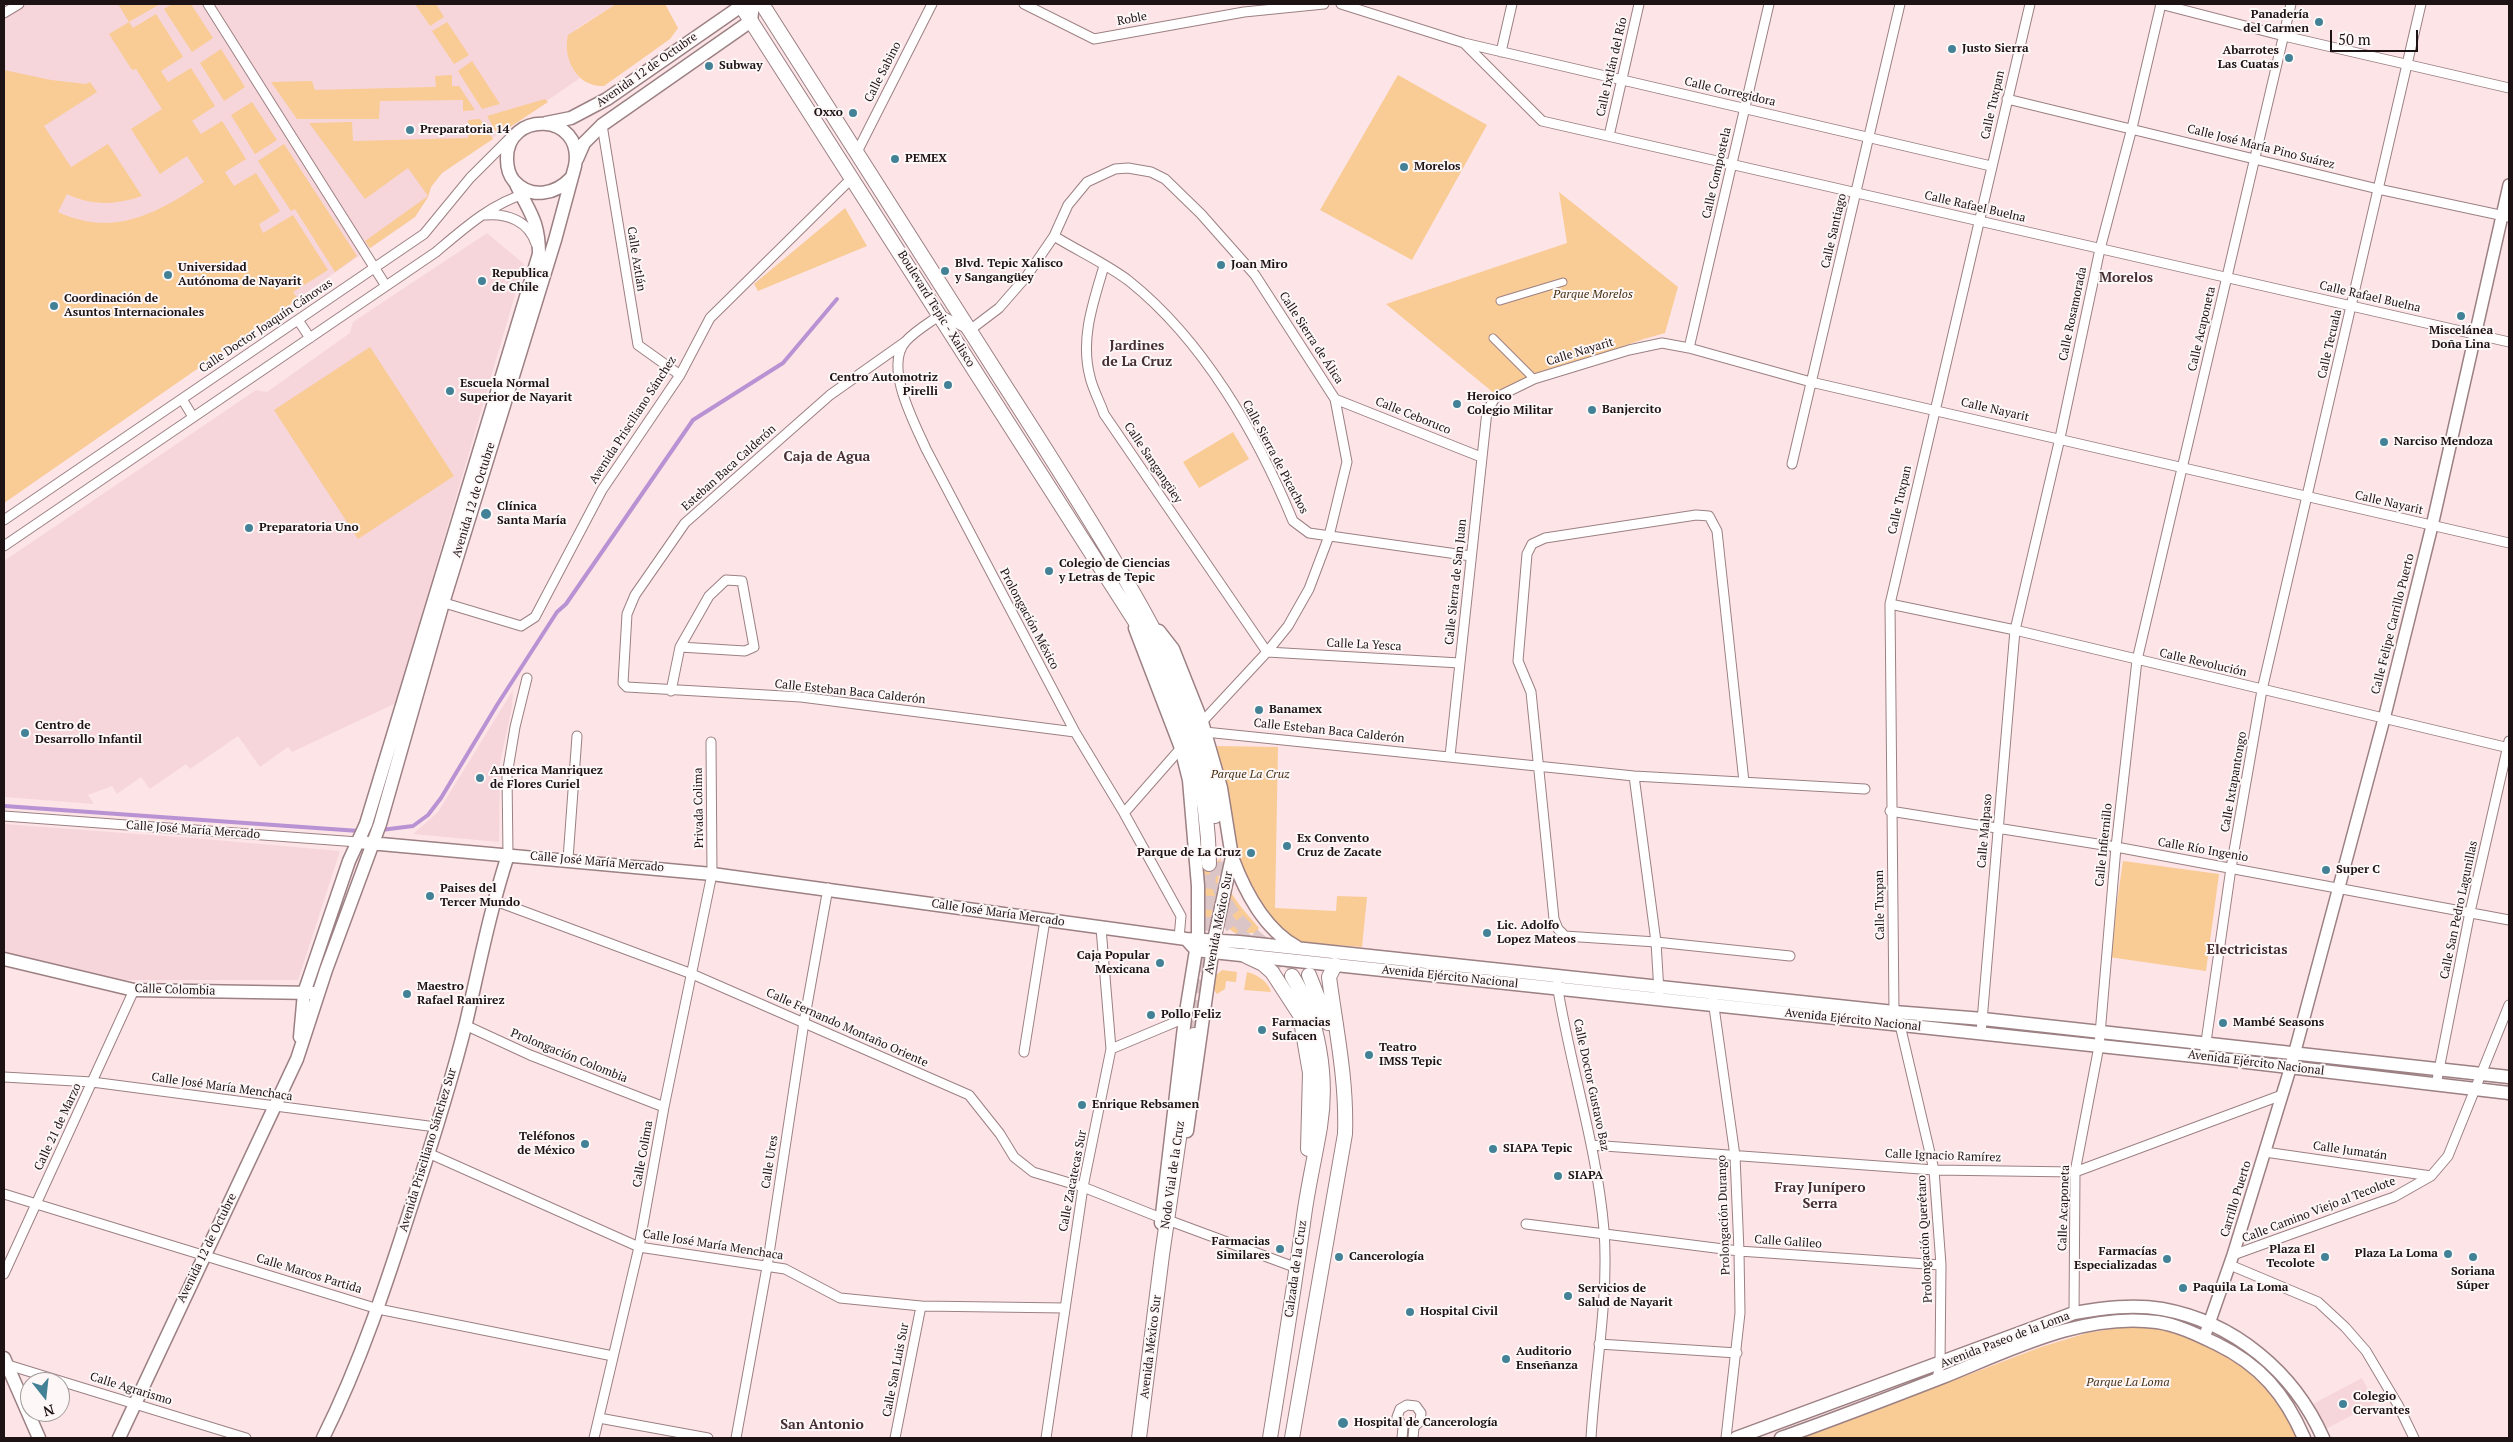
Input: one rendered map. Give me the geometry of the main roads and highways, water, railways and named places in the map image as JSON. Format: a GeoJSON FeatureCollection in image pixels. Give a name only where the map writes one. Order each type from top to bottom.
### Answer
{"type":"FeatureCollection","features":[{"type":"Feature","properties":{"kind":"main road","name":"Boulevard Tepic - Xalisco"},"geometry":{"type":"LineString","coordinates":[[744,4],[751,22],[1130,614]]}},
{"type":"Feature","properties":{"kind":"main road","name":"Avenida 12 de Octubre"},"geometry":{"type":"LineString","coordinates":[[119,1438],[203,1254],[276,1107],[297,1059],[375,834],[438,601],[539,254],[537,225],[510,173],[507,154],[509,144],[522,129],[533,124],[571,118],[588,110],[744,4]]}},
{"type":"Feature","properties":{"kind":"main road","name":"Boulevard Tepic - Xalisco"},"geometry":{"type":"LineString","coordinates":[[762,4],[1082,505],[1142,606]]}},
{"type":"Feature","properties":{"kind":"main road","name":"Avenida 12 de Octubre"},"geometry":{"type":"LineString","coordinates":[[575,164],[584,144],[602,125],[751,22]]}},
{"type":"Feature","properties":{"kind":"main road","name":"Avenida 12 de Octubre"},"geometry":{"type":"LineString","coordinates":[[297,1059],[304,993],[362,834],[552,250],[575,164],[577,155],[574,143],[567,133],[557,126],[545,123]]}},
{"type":"Feature","properties":{"kind":"main road"},"geometry":{"type":"LineString","coordinates":[[515,181],[527,190],[541,193],[553,192],[571,178]]}},
{"type":"Feature","properties":{"kind":"main road"},"geometry":{"type":"LineString","coordinates":[[1130,614],[1154,651],[1193,748],[1205,803],[1212,863],[1213,795],[1202,741],[1184,690],[1142,606]]}},
{"type":"Feature","properties":{"kind":"main road","name":"Avenida México Sur"},"geometry":{"type":"LineString","coordinates":[[1140,1438],[1167,1220],[1213,946],[1232,857],[1221,788],[1204,727],[1173,649],[1142,606]]}},
{"type":"Feature","properties":{"kind":"main road","name":"Avenida México Sur"},"geometry":{"type":"LineString","coordinates":[[1130,614],[1181,748],[1190,780],[1198,886],[1190,941],[1167,1220]]}},
{"type":"Feature","properties":{"kind":"main road","name":"Calle José María Mercado"},"geometry":{"type":"LineString","coordinates":[[362,834],[375,834],[508,855],[568,859],[828,888],[1190,941]]}},
{"type":"Feature","properties":{"kind":"main road","name":"Avenida Prisciliano Sánchez Sur"},"geometry":{"type":"LineString","coordinates":[[323,1438],[346,1392],[378,1309],[428,1153],[466,1025],[493,900],[508,855]]}},
{"type":"Feature","properties":{"kind":"main road"},"geometry":{"type":"LineString","coordinates":[[1232,857],[1260,914],[1280,936],[1301,949]]}},
{"type":"Feature","properties":{"kind":"main road","name":"Avenida Ejército Nacional"},"geometry":{"type":"LineString","coordinates":[[1190,941],[1246,956],[1335,965],[1557,982]]}},
{"type":"Feature","properties":{"kind":"main road","name":"Avenida Ejército Nacional"},"geometry":{"type":"LineString","coordinates":[[1213,946],[1301,949],[1557,982],[1659,993],[1714,1006],[2291,1066],[2509,1093]]}},
{"type":"Feature","properties":{"kind":"main road"},"geometry":{"type":"LineString","coordinates":[[1246,956],[1264,964],[1272,972],[1300,1015],[1310,1073],[1311,1101],[1305,1205]]}},
{"type":"Feature","properties":{"kind":"main road","name":"Calle Colombia"},"geometry":{"type":"LineString","coordinates":[[4,959],[134,990],[320,993]]}},
{"type":"Feature","properties":{"kind":"main road"},"geometry":{"type":"LineString","coordinates":[[1335,965],[1329,977],[1346,1102],[1345,1134],[1338,1168]]}},
{"type":"Feature","properties":{"kind":"main road"},"geometry":{"type":"LineString","coordinates":[[1309,975],[1326,1015],[1339,1077],[1340,1132],[1338,1168]]}},
{"type":"Feature","properties":{"kind":"main road","name":"Calzada de la Cruz"},"geometry":{"type":"LineString","coordinates":[[1270,1438],[1305,1205],[1320,1125],[1322,1100],[1322,1074],[1311,1014],[1305,997],[1292,976]]}},
{"type":"Feature","properties":{"kind":"main road","name":"Avenida Ejército Nacional"},"geometry":{"type":"LineString","coordinates":[[1659,993],[1711,992],[1894,1012],[1983,1019],[2509,1077]]}},
{"type":"Feature","properties":{"kind":"main road","name":"Nodo Vial de la Cruz"},"geometry":{"type":"LineString","coordinates":[[1162,1256],[1194,1036]]}},
{"type":"Feature","properties":{"kind":"main road","name":"Calzada de la Cruz"},"geometry":{"type":"LineString","coordinates":[[1292,1438],[1338,1168]]}},
{"type":"Feature","properties":{"kind":"main road","name":"Avenida Paseo de la Loma"},"geometry":{"type":"LineString","coordinates":[[1736,1438],[2074,1313],[2102,1308],[2137,1307],[2162,1309],[2209,1324],[2259,1353],[2278,1369],[2309,1410],[2322,1438]]}},
{"type":"Feature","properties":{"kind":"main road","name":"Avenida Paseo de la Loma"},"geometry":{"type":"LineString","coordinates":[[1781,1438],[2025,1344],[2095,1324],[2116,1321],[2158,1322],[2204,1338],[2236,1354],[2262,1374],[2292,1411],[2304,1438]]}},
{"type":"Feature","properties":{"kind":"main road"},"geometry":{"type":"LineString","coordinates":[[6,1361],[39,1438]]}},
{"type":"Feature","properties":{"kind":"main road"},"geometry":{"type":"LineString","coordinates":[[1277,1396],[1299,1397]]}},
{"type":"Feature","properties":{"kind":"waterway"},"geometry":{"type":"LineString","coordinates":[[381,830],[413,826],[428,815],[441,798],[497,705],[557,612],[566,604],[693,420],[783,363],[837,299]]}},
{"type":"Feature","properties":{"kind":"waterway"},"geometry":{"type":"LineString","coordinates":[[4,806],[359,831]]}},
{"type":"Feature","properties":{"kind":"tunnel"},"geometry":{"type":"LineString","coordinates":[[1216,862],[1218,881],[1222,894],[1231,911],[1240,922],[1250,933],[1309,975]]}},
{"type":"Feature","properties":{"kind":"tunnel"},"geometry":{"type":"LineString","coordinates":[[1194,1035],[1207,919],[1209,870]]}},
{"type":"Feature","properties":{"kind":"tunnel"},"geometry":{"type":"LineString","coordinates":[[1224,916],[1237,933],[1292,976]]}},
{"type":"Feature","properties":{"kind":"place","name":"Panadería del Carmen"},"geometry":{"type":"Point","coordinates":[2319,22]}},
{"type":"Feature","properties":{"kind":"place","name":"Justo Sierra"},"geometry":{"type":"Point","coordinates":[1952,49]}},
{"type":"Feature","properties":{"kind":"place","name":"Abarrotes Las Cuatas"},"geometry":{"type":"Point","coordinates":[2289,58]}},
{"type":"Feature","properties":{"kind":"place","name":"Subway"},"geometry":{"type":"Point","coordinates":[709,66]}},
{"type":"Feature","properties":{"kind":"place","name":"Oxxo"},"geometry":{"type":"Point","coordinates":[853,113]}},
{"type":"Feature","properties":{"kind":"place","name":"Preparatoria 14"},"geometry":{"type":"Point","coordinates":[410,130]}},
{"type":"Feature","properties":{"kind":"place","name":"PEMEX"},"geometry":{"type":"Point","coordinates":[895,159]}},
{"type":"Feature","properties":{"kind":"place","name":"Morelos"},"geometry":{"type":"Point","coordinates":[1404,167]}},
{"type":"Feature","properties":{"kind":"place","name":"Joan Miro"},"geometry":{"type":"Point","coordinates":[1221,265]}},
{"type":"Feature","properties":{"kind":"place","name":"Blvd. Tepic Xalisco y Sangangüey"},"geometry":{"type":"Point","coordinates":[945,271]}},
{"type":"Feature","properties":{"kind":"place","name":"Universidad Autónoma de Nayarit"},"geometry":{"type":"Point","coordinates":[168,275]}},
{"type":"Feature","properties":{"kind":"place","name":"Republica de Chile"},"geometry":{"type":"Point","coordinates":[482,281]}},
{"type":"Feature","properties":{"kind":"place","name":"Coordinación de Asuntos Internacionales"},"geometry":{"type":"Point","coordinates":[54,306]}},
{"type":"Feature","properties":{"kind":"place","name":"Miscelánea Doña Lina"},"geometry":{"type":"Point","coordinates":[2461,316]}},
{"type":"Feature","properties":{"kind":"place","name":"Centro Automotriz Pirelli"},"geometry":{"type":"Point","coordinates":[948,385]}},
{"type":"Feature","properties":{"kind":"place","name":"Escuela Normal Superior de Nayarit"},"geometry":{"type":"Point","coordinates":[450,391]}},
{"type":"Feature","properties":{"kind":"place","name":"Heroico Colegio Militar"},"geometry":{"type":"Point","coordinates":[1457,404]}},
{"type":"Feature","properties":{"kind":"place","name":"Banjercito"},"geometry":{"type":"Point","coordinates":[1592,410]}},
{"type":"Feature","properties":{"kind":"place","name":"Narciso Mendoza"},"geometry":{"type":"Point","coordinates":[2384,442]}},
{"type":"Feature","properties":{"kind":"place","name":"Clínica Santa María"},"geometry":{"type":"Point","coordinates":[486,514]}},
{"type":"Feature","properties":{"kind":"place","name":"Preparatoria Uno"},"geometry":{"type":"Point","coordinates":[249,528]}},
{"type":"Feature","properties":{"kind":"place","name":"Colegio de Ciencias y Letras de Tepic"},"geometry":{"type":"Point","coordinates":[1049,571]}},
{"type":"Feature","properties":{"kind":"place","name":"Banamex"},"geometry":{"type":"Point","coordinates":[1259,710]}},
{"type":"Feature","properties":{"kind":"place","name":"Centro de Desarrollo Infantil"},"geometry":{"type":"Point","coordinates":[25,733]}},
{"type":"Feature","properties":{"kind":"place","name":"America Manriquez de Flores Curiel"},"geometry":{"type":"Point","coordinates":[480,778]}},
{"type":"Feature","properties":{"kind":"place","name":"Ex Convento Cruz de Zacate"},"geometry":{"type":"Point","coordinates":[1287,846]}},
{"type":"Feature","properties":{"kind":"place","name":"Parque de La Cruz"},"geometry":{"type":"Point","coordinates":[1251,853]}},
{"type":"Feature","properties":{"kind":"place","name":"Super C"},"geometry":{"type":"Point","coordinates":[2326,870]}},
{"type":"Feature","properties":{"kind":"place","name":"Paises del Tercer Mundo"},"geometry":{"type":"Point","coordinates":[430,896]}},
{"type":"Feature","properties":{"kind":"place","name":"Lic. Adolfo Lopez Mateos"},"geometry":{"type":"Point","coordinates":[1487,933]}},
{"type":"Feature","properties":{"kind":"place","name":"Caja Popular Mexicana"},"geometry":{"type":"Point","coordinates":[1160,963]}},
{"type":"Feature","properties":{"kind":"place","name":"Maestro Rafael Ramirez"},"geometry":{"type":"Point","coordinates":[407,994]}},
{"type":"Feature","properties":{"kind":"place","name":"Pollo Feliz"},"geometry":{"type":"Point","coordinates":[1151,1015]}},
{"type":"Feature","properties":{"kind":"place","name":"Mambé Seasons"},"geometry":{"type":"Point","coordinates":[2223,1023]}},
{"type":"Feature","properties":{"kind":"place","name":"Farmacias Sufacen"},"geometry":{"type":"Point","coordinates":[1262,1030]}},
{"type":"Feature","properties":{"kind":"place","name":"Teatro IMSS Tepic"},"geometry":{"type":"Point","coordinates":[1369,1055]}},
{"type":"Feature","properties":{"kind":"place","name":"Enrique Rebsamen"},"geometry":{"type":"Point","coordinates":[1082,1105]}},
{"type":"Feature","properties":{"kind":"place","name":"Teléfonos de México"},"geometry":{"type":"Point","coordinates":[585,1144]}},
{"type":"Feature","properties":{"kind":"place","name":"SIAPA Tepic"},"geometry":{"type":"Point","coordinates":[1493,1149]}},
{"type":"Feature","properties":{"kind":"place","name":"SIAPA"},"geometry":{"type":"Point","coordinates":[1558,1176]}},
{"type":"Feature","properties":{"kind":"place","name":"Farmacias Similares"},"geometry":{"type":"Point","coordinates":[1280,1249]}},
{"type":"Feature","properties":{"kind":"place","name":"Plaza La Loma"},"geometry":{"type":"Point","coordinates":[2448,1254]}},
{"type":"Feature","properties":{"kind":"place","name":"Cancerología"},"geometry":{"type":"Point","coordinates":[1339,1257]}},
{"type":"Feature","properties":{"kind":"place","name":"Plaza El Tecolote"},"geometry":{"type":"Point","coordinates":[2325,1257]}},
{"type":"Feature","properties":{"kind":"place","name":"Soriana Súper"},"geometry":{"type":"Point","coordinates":[2473,1257]}},
{"type":"Feature","properties":{"kind":"place","name":"Farmacías Especializadas"},"geometry":{"type":"Point","coordinates":[2167,1259]}},
{"type":"Feature","properties":{"kind":"place","name":"Paquila La Loma"},"geometry":{"type":"Point","coordinates":[2183,1288]}},
{"type":"Feature","properties":{"kind":"place","name":"Servicios de Salud de Nayarit"},"geometry":{"type":"Point","coordinates":[1568,1296]}},
{"type":"Feature","properties":{"kind":"place","name":"Hospital Civil"},"geometry":{"type":"Point","coordinates":[1410,1312]}},
{"type":"Feature","properties":{"kind":"place","name":"Auditorio Enseñanza"},"geometry":{"type":"Point","coordinates":[1506,1359]}},
{"type":"Feature","properties":{"kind":"place","name":"Colegio Cervantes"},"geometry":{"type":"Point","coordinates":[2343,1404]}},
{"type":"Feature","properties":{"kind":"place","name":"Hospital de Cancerología"},"geometry":{"type":"Point","coordinates":[1343,1423]}},
{"type":"Feature","properties":{"kind":"district","name":"Morelos"},"geometry":{"type":"Point","coordinates":[2126,278]}},
{"type":"Feature","properties":{"kind":"district","name":"Jardines de La Cruz"},"geometry":{"type":"Point","coordinates":[1137,354]}},
{"type":"Feature","properties":{"kind":"district","name":"Caja de Agua"},"geometry":{"type":"Point","coordinates":[827,457]}},
{"type":"Feature","properties":{"kind":"district","name":"Electricistas"},"geometry":{"type":"Point","coordinates":[2247,950]}},
{"type":"Feature","properties":{"kind":"district","name":"Fray Junípero Serra"},"geometry":{"type":"Point","coordinates":[1820,1196]}},
{"type":"Feature","properties":{"kind":"district","name":"San Antonio"},"geometry":{"type":"Point","coordinates":[822,1425]}},
{"type":"Feature","properties":{"kind":"park label","name":"Parque Morelos"},"geometry":{"type":"Point","coordinates":[1593,295]}},
{"type":"Feature","properties":{"kind":"park label","name":"Parque La Cruz"},"geometry":{"type":"Point","coordinates":[1250,775]}},
{"type":"Feature","properties":{"kind":"park label","name":"Parque La Loma"},"geometry":{"type":"Point","coordinates":[2128,1383]}}]}
